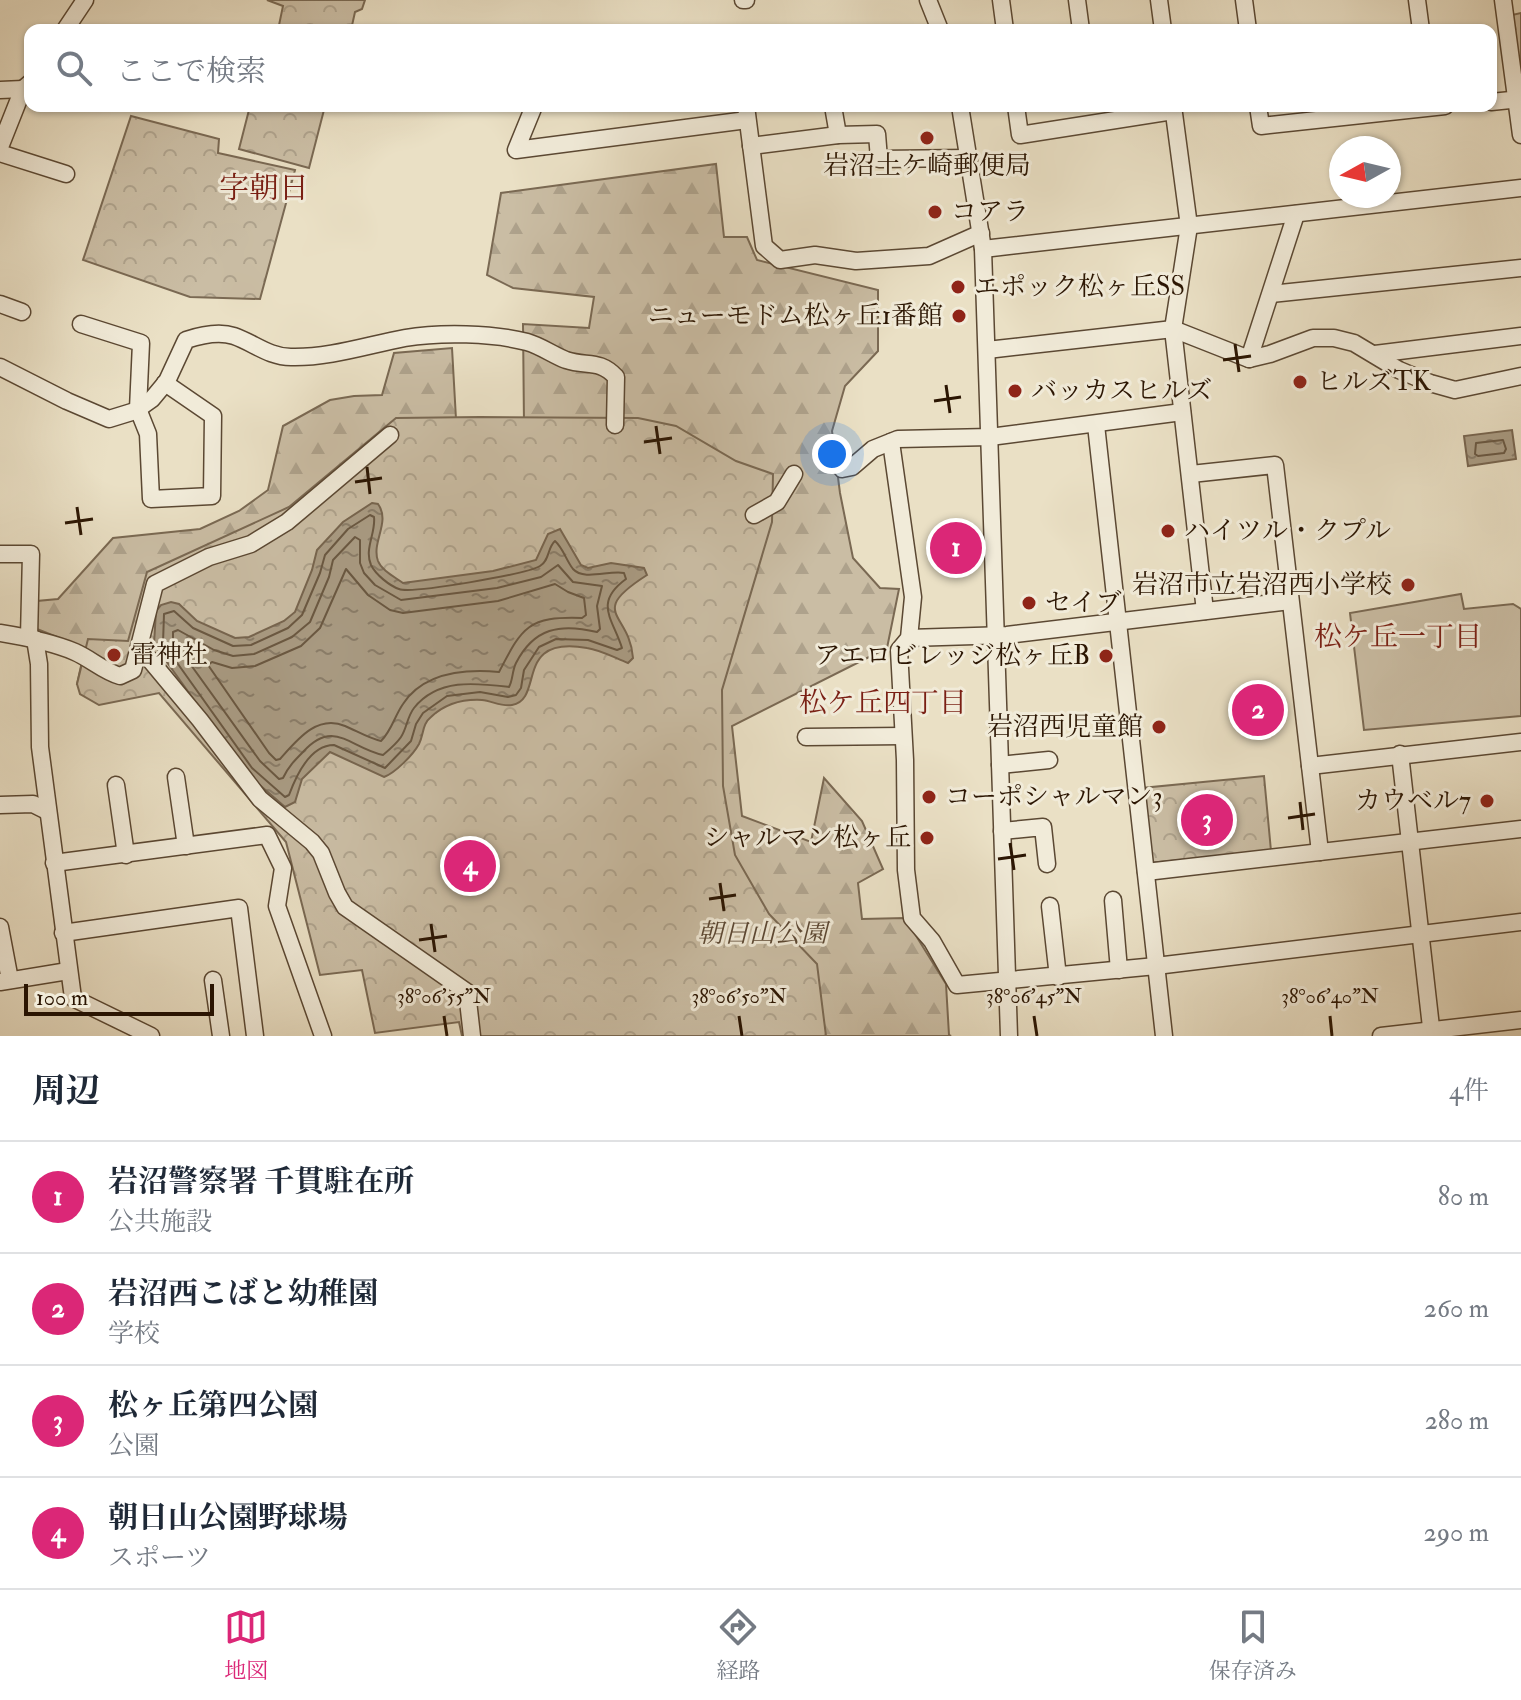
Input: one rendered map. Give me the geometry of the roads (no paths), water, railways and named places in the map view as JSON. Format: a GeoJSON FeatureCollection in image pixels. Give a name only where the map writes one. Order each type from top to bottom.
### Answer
{"type":"FeatureCollection","features":[{"type":"Feature","properties":{"kind":"street"},"geometry":{"type":"LineString","coordinates":[[69,24],[85,0]]}},
{"type":"Feature","properties":{"kind":"street"},"geometry":{"type":"LineString","coordinates":[[928,0],[938,24]]}},
{"type":"Feature","properties":{"kind":"street"},"geometry":{"type":"LineString","coordinates":[[1001,0],[1004,24]]}},
{"type":"Feature","properties":{"kind":"street"},"geometry":{"type":"LineString","coordinates":[[1077,0],[1080,24]]}},
{"type":"Feature","properties":{"kind":"street"},"geometry":{"type":"LineString","coordinates":[[1159,0],[1162,24]]}},
{"type":"Feature","properties":{"kind":"street"},"geometry":{"type":"LineString","coordinates":[[1244,0],[1247,24]]}},
{"type":"Feature","properties":{"kind":"street"},"geometry":{"type":"LineString","coordinates":[[1417,0],[1420,24]]}},
{"type":"Feature","properties":{"kind":"street"},"geometry":{"type":"LineString","coordinates":[[1503,0],[1519,99],[1521,135]]}},
{"type":"Feature","properties":{"kind":"street"},"geometry":{"type":"LineString","coordinates":[[0,90],[24,86]]}},
{"type":"Feature","properties":{"kind":"street"},"geometry":{"type":"LineString","coordinates":[[24,91],[0,150],[66,174]]}},
{"type":"Feature","properties":{"kind":"street"},"geometry":{"type":"LineString","coordinates":[[1497,101],[1519,99]]}},
{"type":"Feature","properties":{"kind":"street"},"geometry":{"type":"LineString","coordinates":[[532,112],[516,150],[746,113],[764,246],[780,260],[815,255],[856,261],[929,256],[982,241],[1189,226],[1521,188]]}},
{"type":"Feature","properties":{"kind":"street"},"geometry":{"type":"LineString","coordinates":[[834,112],[838,135]]}},
{"type":"Feature","properties":{"kind":"street"},"geometry":{"type":"LineString","coordinates":[[961,112],[982,241],[1009,1036]]}},
{"type":"Feature","properties":{"kind":"street"},"geometry":{"type":"LineString","coordinates":[[1017,112],[1020,135],[1152,112]]}},
{"type":"Feature","properties":{"kind":"street"},"geometry":{"type":"LineString","coordinates":[[1092,112],[1094,123]]}},
{"type":"Feature","properties":{"kind":"street"},"geometry":{"type":"LineString","coordinates":[[1174,112],[1189,226],[1173,329],[1205,611]]}},
{"type":"Feature","properties":{"kind":"street"},"geometry":{"type":"LineString","coordinates":[[1259,112],[1261,126],[1384,112]]}},
{"type":"Feature","properties":{"kind":"street"},"geometry":{"type":"LineString","coordinates":[[751,146],[838,135],[877,134],[879,159],[969,158]]}},
{"type":"Feature","properties":{"kind":"street"},"geometry":{"type":"LineString","coordinates":[[1249,359],[1296,214]]}},
{"type":"Feature","properties":{"kind":"street"},"geometry":{"type":"LineString","coordinates":[[1271,294],[1521,268]]}},
{"type":"Feature","properties":{"kind":"street"},"geometry":{"type":"LineString","coordinates":[[0,304],[22,312]]}},
{"type":"Feature","properties":{"kind":"street"},"geometry":{"type":"LineString","coordinates":[[81,324],[141,343],[138,409],[148,434],[151,499],[212,496],[213,416],[165,383]]}},
{"type":"Feature","properties":{"kind":"street"},"geometry":{"type":"LineString","coordinates":[[987,350],[1173,329],[1249,359],[1313,338],[1334,338],[1354,343],[1399,370],[1455,390],[1521,376]]}},
{"type":"Feature","properties":{"kind":"street"},"geometry":{"type":"LineString","coordinates":[[0,367],[109,419],[138,409],[165,383],[186,340],[203,334],[233,336],[271,355],[290,357],[419,336],[442,334],[500,338],[529,342],[568,361],[605,366],[616,377],[615,425]]}},
{"type":"Feature","properties":{"kind":"street"},"geometry":{"type":"LineString","coordinates":[[1375,354],[1521,336]]}},
{"type":"Feature","properties":{"kind":"street"},"geometry":{"type":"LineString","coordinates":[[842,469],[852,467],[873,449],[898,439],[990,437],[1182,412]]}},
{"type":"Feature","properties":{"kind":"street"},"geometry":{"type":"LineString","coordinates":[[1096,425],[1164,1036]]}},
{"type":"Feature","properties":{"kind":"street"},"geometry":{"type":"LineString","coordinates":[[0,633],[32,638],[75,652],[107,672],[120,676],[133,670],[155,584],[209,557],[251,544],[287,522],[390,435]]}},
{"type":"Feature","properties":{"kind":"street"},"geometry":{"type":"LineString","coordinates":[[891,442],[913,597],[909,638],[899,650],[906,870],[912,918],[932,941],[957,985],[1058,977],[1521,922]]}},
{"type":"Feature","properties":{"kind":"street"},"geometry":{"type":"LineString","coordinates":[[1191,474],[1275,465],[1320,852]]}},
{"type":"Feature","properties":{"kind":"street"},"geometry":{"type":"LineString","coordinates":[[754,515],[777,502],[794,474]]}},
{"type":"Feature","properties":{"kind":"street"},"geometry":{"type":"LineString","coordinates":[[0,554],[31,554],[32,638],[39,664],[40,747],[73,998],[151,1036]]}},
{"type":"Feature","properties":{"kind":"street"},"geometry":{"type":"LineString","coordinates":[[909,638],[997,635],[1290,601]]}},
{"type":"Feature","properties":{"kind":"street"},"geometry":{"type":"LineString","coordinates":[[140,648],[260,799],[321,853],[345,907],[467,992],[472,1036]]}},
{"type":"Feature","properties":{"kind":"street"},"geometry":{"type":"LineString","coordinates":[[806,737],[903,736]]}},
{"type":"Feature","properties":{"kind":"street"},"geometry":{"type":"LineString","coordinates":[[1310,766],[1521,742]]}},
{"type":"Feature","properties":{"kind":"street"},"geometry":{"type":"LineString","coordinates":[[1400,754],[1431,1033]]}},
{"type":"Feature","properties":{"kind":"street"},"geometry":{"type":"LineString","coordinates":[[1000,765],[1049,760]]}},
{"type":"Feature","properties":{"kind":"street"},"geometry":{"type":"LineString","coordinates":[[176,777],[186,846]]}},
{"type":"Feature","properties":{"kind":"street"},"geometry":{"type":"LineString","coordinates":[[116,785],[126,855]]}},
{"type":"Feature","properties":{"kind":"street"},"geometry":{"type":"LineString","coordinates":[[0,805],[33,804],[47,811]]}},
{"type":"Feature","properties":{"kind":"street"},"geometry":{"type":"LineString","coordinates":[[1002,831],[1043,827],[1047,864]]}},
{"type":"Feature","properties":{"kind":"street"},"geometry":{"type":"LineString","coordinates":[[1146,872],[1521,829]]}},
{"type":"Feature","properties":{"kind":"street"},"geometry":{"type":"LineString","coordinates":[[54,863],[267,835],[283,868],[277,906],[323,1036]]}},
{"type":"Feature","properties":{"kind":"street"},"geometry":{"type":"LineString","coordinates":[[1113,900],[1119,970]]}},
{"type":"Feature","properties":{"kind":"street"},"geometry":{"type":"LineString","coordinates":[[1050,906],[1058,977]]}},
{"type":"Feature","properties":{"kind":"street"},"geometry":{"type":"LineString","coordinates":[[63,933],[239,908],[255,1036]]}},
{"type":"Feature","properties":{"kind":"street"},"geometry":{"type":"LineString","coordinates":[[0,927],[5,981],[68,971]]}},
{"type":"Feature","properties":{"kind":"street"},"geometry":{"type":"LineString","coordinates":[[213,980],[221,1036]]}},
{"type":"Feature","properties":{"kind":"street"},"geometry":{"type":"LineString","coordinates":[[1381,1036],[1431,1033],[1521,1020]]}},
{"type":"Feature","properties":{"kind":"water"},"geometry":{"type":"Polygon","coordinates":[[[1512,430],[1516,459],[1468,466],[1464,436],[1512,430]]]}},
{"type":"Feature","properties":{"kind":"water"},"geometry":{"type":"Polygon","coordinates":[[[372,503],[378,504],[382,518],[378,561],[403,583],[493,571],[536,560],[548,534],[560,529],[581,565],[588,568],[611,563],[644,568],[647,575],[629,588],[615,606],[633,658],[628,663],[603,652],[564,646],[549,651],[539,659],[522,700],[512,705],[501,705],[468,700],[442,709],[426,723],[413,753],[384,777],[330,752],[302,779],[295,802],[285,807],[247,774],[154,644],[156,611],[161,605],[171,602],[179,604],[197,621],[235,638],[249,637],[284,621],[295,612],[317,550],[343,522],[372,503]]]}},
{"type":"Feature","properties":{"kind":"place","name":"岩沼土ケ崎郵便局"},"geometry":{"type":"Point","coordinates":[927,138]}},
{"type":"Feature","properties":{"kind":"place","name":"コアラ"},"geometry":{"type":"Point","coordinates":[935,212]}},
{"type":"Feature","properties":{"kind":"place","name":"エポック松ヶ丘SS"},"geometry":{"type":"Point","coordinates":[958,287]}},
{"type":"Feature","properties":{"kind":"place","name":"ニューモドム松ヶ丘1番館"},"geometry":{"type":"Point","coordinates":[959,316]}},
{"type":"Feature","properties":{"kind":"place","name":"ヒルズTK"},"geometry":{"type":"Point","coordinates":[1300,382]}},
{"type":"Feature","properties":{"kind":"place","name":"バッカスヒルズ"},"geometry":{"type":"Point","coordinates":[1015,391]}},
{"type":"Feature","properties":{"kind":"place","name":"ハイツル・クプル"},"geometry":{"type":"Point","coordinates":[1168,531]}},
{"type":"Feature","properties":{"kind":"place","name":"岩沼警察署 千貫駐在所"},"geometry":{"type":"Point","coordinates":[956,548]}},
{"type":"Feature","properties":{"kind":"place","name":"岩沼市立岩沼西小学校"},"geometry":{"type":"Point","coordinates":[1408,585]}},
{"type":"Feature","properties":{"kind":"place","name":"セイブ"},"geometry":{"type":"Point","coordinates":[1029,603]}},
{"type":"Feature","properties":{"kind":"place","name":"雷神社"},"geometry":{"type":"Point","coordinates":[114,655]}},
{"type":"Feature","properties":{"kind":"place","name":"アエロビレッジ松ヶ丘B"},"geometry":{"type":"Point","coordinates":[1106,656]}},
{"type":"Feature","properties":{"kind":"place","name":"岩沼西こばと幼稚園"},"geometry":{"type":"Point","coordinates":[1258,710]}},
{"type":"Feature","properties":{"kind":"place","name":"岩沼西児童館"},"geometry":{"type":"Point","coordinates":[1159,727]}},
{"type":"Feature","properties":{"kind":"place","name":"コーポシャルマン3"},"geometry":{"type":"Point","coordinates":[929,797]}},
{"type":"Feature","properties":{"kind":"place","name":"カウベル7"},"geometry":{"type":"Point","coordinates":[1487,801]}},
{"type":"Feature","properties":{"kind":"place","name":"松ヶ丘第四公園"},"geometry":{"type":"Point","coordinates":[1207,820]}},
{"type":"Feature","properties":{"kind":"place","name":"シャルマン松ヶ丘"},"geometry":{"type":"Point","coordinates":[927,838]}},
{"type":"Feature","properties":{"kind":"place","name":"朝日山公園野球場"},"geometry":{"type":"Point","coordinates":[470,866]}},
{"type":"Feature","properties":{"kind":"district","name":"字朝日"},"geometry":{"type":"Point","coordinates":[264,188]}},
{"type":"Feature","properties":{"kind":"district","name":"松ケ丘一丁目"},"geometry":{"type":"Point","coordinates":[1398,637]}},
{"type":"Feature","properties":{"kind":"district","name":"松ケ丘四丁目"},"geometry":{"type":"Point","coordinates":[883,703]}},
{"type":"Feature","properties":{"kind":"park label","name":"朝日山公園"},"geometry":{"type":"Point","coordinates":[762,934]}}]}
